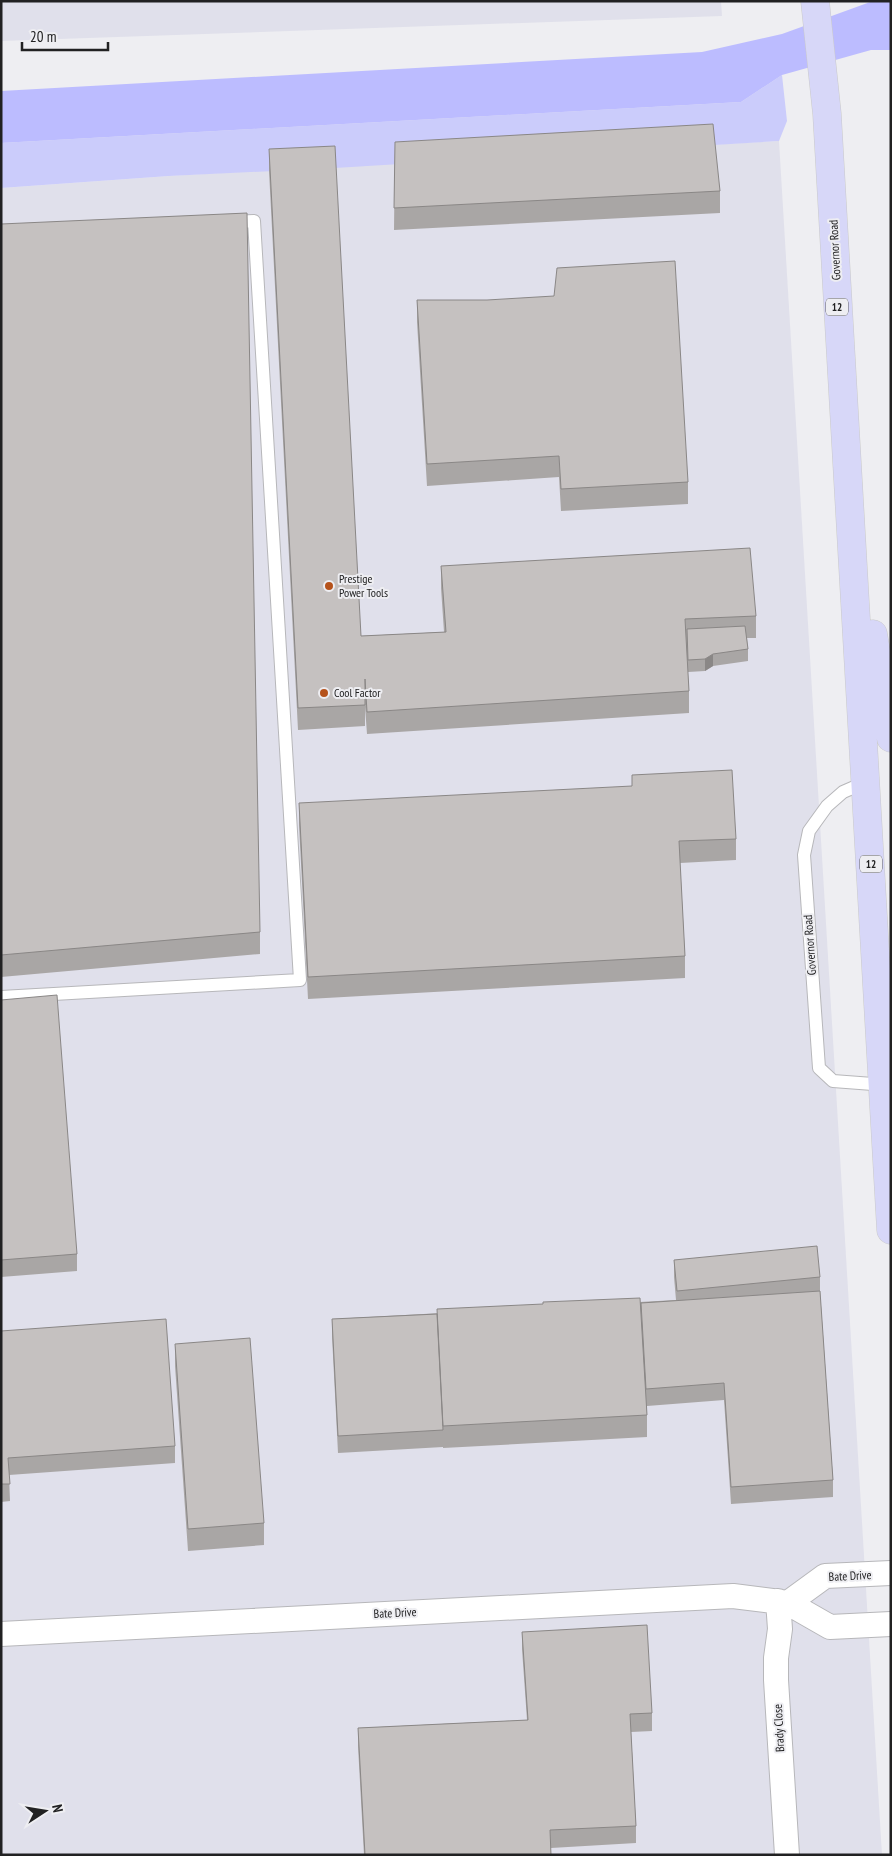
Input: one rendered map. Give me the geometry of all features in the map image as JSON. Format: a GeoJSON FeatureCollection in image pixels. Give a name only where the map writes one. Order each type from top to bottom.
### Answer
{"type":"FeatureCollection","features":[{"type":"Feature","properties":{"kind":"main road","name":"Governor Road"},"geometry":{"type":"LineString","coordinates":[[815,1],[827,114],[840,365],[887,1085],[891,1230]]}},
{"type":"Feature","properties":{"kind":"main road","name":"Governor Road"},"geometry":{"type":"LineString","coordinates":[[850,499],[891,738]]}},
{"type":"Feature","properties":{"kind":"street","name":"Bate Drive"},"geometry":{"type":"LineString","coordinates":[[783,1602],[825,1576],[891,1573]]}},
{"type":"Feature","properties":{"kind":"street","name":"Bate Drive"},"geometry":{"type":"LineString","coordinates":[[1,1634],[733,1596],[783,1602],[830,1626],[891,1624]]}},
{"type":"Feature","properties":{"kind":"street","name":"Brady Close"},"geometry":{"type":"LineString","coordinates":[[783,1602],[776,1658],[776,1680],[787,1855]]}},
{"type":"Feature","properties":{"kind":"lane"},"geometry":{"type":"LineString","coordinates":[[1,997],[300,980],[254,221],[216,223]]}},
{"type":"Feature","properties":{"kind":"lane","name":"Governor Road"},"geometry":{"type":"LineString","coordinates":[[866,782],[843,792],[827,806],[809,831],[804,855],[819,1068],[833,1081],[887,1085]]}},
{"type":"Feature","properties":{"kind":"shaded area"},"geometry":{"type":"Polygon","coordinates":[[[1,1],[721,1],[722,16],[1,41],[1,1]]]}},
{"type":"Feature","properties":{"kind":"shaded area"},"geometry":{"type":"Polygon","coordinates":[[[873,1],[891,1],[891,50],[871,50],[782,75],[741,102],[1,143],[1,91],[702,52],[782,34],[873,1]]]}},
{"type":"Feature","properties":{"kind":"shaded area"},"geometry":{"type":"Polygon","coordinates":[[[782,75],[787,121],[779,141],[335,168],[169,176],[1,188],[1,143],[741,102],[782,75]]]}},
{"type":"Feature","properties":{"kind":"shaded area"},"geometry":{"type":"Polygon","coordinates":[[[779,141],[882,1855],[1,1855],[1,188],[169,176],[779,141]]]}},
{"type":"Feature","properties":{"kind":"building"},"geometry":{"type":"Polygon","coordinates":[[[713,124],[720,191],[394,208],[395,142],[713,124]]]}},
{"type":"Feature","properties":{"kind":"building"},"geometry":{"type":"Polygon","coordinates":[[[335,146],[361,636],[446,632],[441,566],[750,548],[756,616],[685,619],[689,691],[367,712],[365,679],[365,705],[298,708],[269,149],[335,146]]]}},
{"type":"Feature","properties":{"kind":"building"},"geometry":{"type":"Polygon","coordinates":[[[247,213],[260,932],[1,955],[1,224],[247,213]]]}},
{"type":"Feature","properties":{"kind":"building"},"geometry":{"type":"Polygon","coordinates":[[[675,261],[688,482],[561,489],[559,456],[427,464],[417,300],[487,300],[554,296],[557,268],[675,261]]]}},
{"type":"Feature","properties":{"kind":"building"},"geometry":{"type":"Polygon","coordinates":[[[745,626],[748,649],[713,654],[705,659],[688,660],[687,629],[745,626]]]}},
{"type":"Feature","properties":{"kind":"building"},"geometry":{"type":"Polygon","coordinates":[[[732,770],[736,839],[679,841],[685,956],[308,977],[299,803],[632,786],[632,775],[732,770]]]}},
{"type":"Feature","properties":{"kind":"building"},"geometry":{"type":"Polygon","coordinates":[[[57,995],[77,1254],[1,1260],[1,1000],[57,995]]]}},
{"type":"Feature","properties":{"kind":"building"},"geometry":{"type":"Polygon","coordinates":[[[817,1246],[820,1277],[677,1291],[674,1260],[817,1246]]]}},
{"type":"Feature","properties":{"kind":"building"},"geometry":{"type":"Polygon","coordinates":[[[820,1291],[833,1480],[731,1487],[724,1383],[646,1389],[641,1303],[820,1291]]]}},
{"type":"Feature","properties":{"kind":"building"},"geometry":{"type":"Polygon","coordinates":[[[640,1298],[647,1415],[443,1426],[437,1309],[640,1298]]]}},
{"type":"Feature","properties":{"kind":"building"},"geometry":{"type":"Polygon","coordinates":[[[437,1314],[443,1430],[338,1436],[332,1319],[437,1314]]]}},
{"type":"Feature","properties":{"kind":"building"},"geometry":{"type":"Polygon","coordinates":[[[166,1319],[175,1446],[8,1458],[10,1484],[1,1484],[1,1331],[166,1319]]]}},
{"type":"Feature","properties":{"kind":"building"},"geometry":{"type":"Polygon","coordinates":[[[250,1338],[264,1523],[188,1529],[175,1344],[250,1338]]]}},
{"type":"Feature","properties":{"kind":"building"},"geometry":{"type":"Polygon","coordinates":[[[647,1625],[652,1713],[630,1714],[636,1826],[550,1830],[551,1855],[365,1855],[358,1728],[528,1720],[522,1632],[647,1625]]]}},
{"type":"Feature","properties":{"kind":"place","name":"Prestige Power Tools"},"geometry":{"type":"Point","coordinates":[329,586]}},
{"type":"Feature","properties":{"kind":"place","name":"Cool Factor"},"geometry":{"type":"Point","coordinates":[324,693]}}]}
